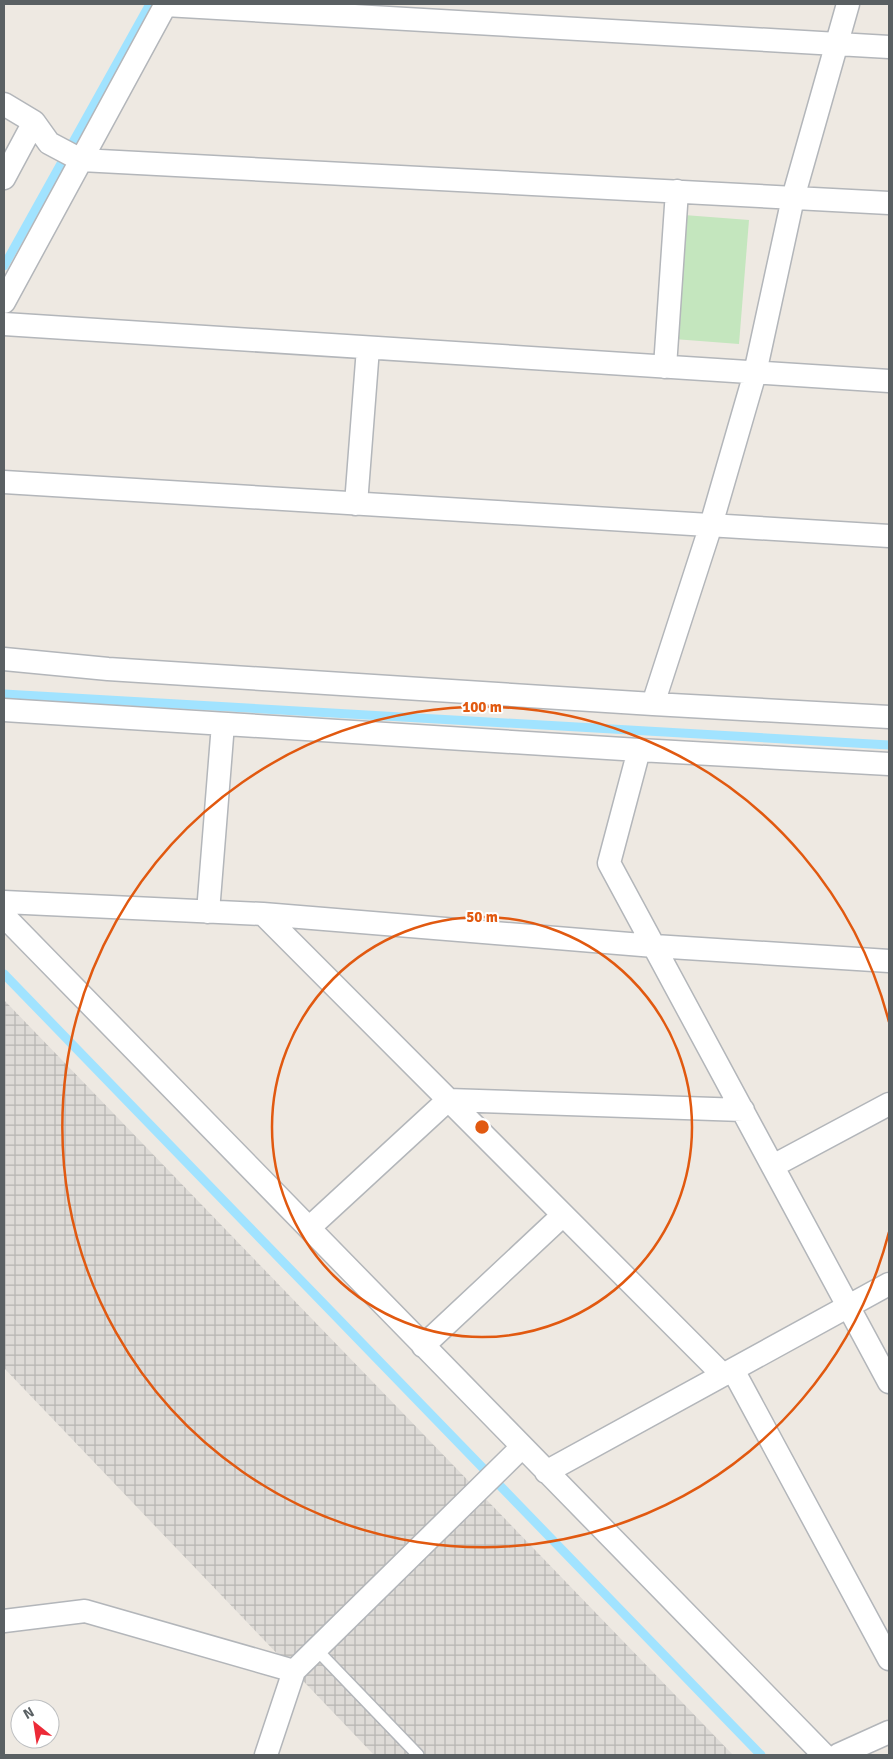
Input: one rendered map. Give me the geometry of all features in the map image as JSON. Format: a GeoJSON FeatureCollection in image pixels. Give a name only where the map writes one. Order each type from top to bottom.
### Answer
{"type":"FeatureCollection","features":[{"type":"Feature","properties":{"kind":"street"},"geometry":{"type":"LineString","coordinates":[[654,704],[711,525],[755,373],[793,198],[848,4]]}},
{"type":"Feature","properties":{"kind":"street"},"geometry":{"type":"LineString","coordinates":[[4,302],[76,157],[165,5],[889,47]]}},
{"type":"Feature","properties":{"kind":"street"},"geometry":{"type":"LineString","coordinates":[[4,104],[34,122],[49,143],[76,157],[889,203]]}},
{"type":"Feature","properties":{"kind":"street"},"geometry":{"type":"LineString","coordinates":[[4,178],[34,122]]}},
{"type":"Feature","properties":{"kind":"street"},"geometry":{"type":"LineString","coordinates":[[666,367],[677,192]]}},
{"type":"Feature","properties":{"kind":"street"},"geometry":{"type":"LineString","coordinates":[[4,324],[889,381]]}},
{"type":"Feature","properties":{"kind":"street"},"geometry":{"type":"LineString","coordinates":[[356,504],[368,348]]}},
{"type":"Feature","properties":{"kind":"street"},"geometry":{"type":"LineString","coordinates":[[4,482],[889,536]]}},
{"type":"Feature","properties":{"kind":"street"},"geometry":{"type":"LineString","coordinates":[[4,659],[108,669],[889,717]]}},
{"type":"Feature","properties":{"kind":"street"},"geometry":{"type":"LineString","coordinates":[[4,710],[889,764]]}},
{"type":"Feature","properties":{"kind":"street"},"geometry":{"type":"LineString","coordinates":[[208,912],[223,724]]}},
{"type":"Feature","properties":{"kind":"street"},"geometry":{"type":"LineString","coordinates":[[639,750],[609,863],[889,1382]]}},
{"type":"Feature","properties":{"kind":"street"},"geometry":{"type":"LineString","coordinates":[[4,902],[263,914],[654,946],[889,961]]}},
{"type":"Feature","properties":{"kind":"street"},"geometry":{"type":"LineString","coordinates":[[263,914],[563,1215],[728,1372],[889,1659]]}},
{"type":"Feature","properties":{"kind":"street"},"geometry":{"type":"LineString","coordinates":[[4,916],[423,1346],[516,1452],[546,1472],[824,1755]]}},
{"type":"Feature","properties":{"kind":"street"},"geometry":{"type":"LineString","coordinates":[[309,1228],[448,1100],[743,1110]]}},
{"type":"Feature","properties":{"kind":"street"},"geometry":{"type":"LineString","coordinates":[[773,1166],[889,1104]]}},
{"type":"Feature","properties":{"kind":"street"},"geometry":{"type":"LineString","coordinates":[[423,1346],[563,1215]]}},
{"type":"Feature","properties":{"kind":"street"},"geometry":{"type":"LineString","coordinates":[[546,1472],[889,1284]]}},
{"type":"Feature","properties":{"kind":"street"},"geometry":{"type":"LineString","coordinates":[[266,1755],[294,1671],[516,1452]]}},
{"type":"Feature","properties":{"kind":"street"},"geometry":{"type":"LineString","coordinates":[[4,1621],[85,1611],[294,1671]]}},
{"type":"Feature","properties":{"kind":"street"},"geometry":{"type":"LineString","coordinates":[[838,1755],[889,1732]]}},
{"type":"Feature","properties":{"kind":"lane"},"geometry":{"type":"LineString","coordinates":[[316,1649],[418,1755]]}},
{"type":"Feature","properties":{"kind":"shaded area"},"geometry":{"type":"Polygon","coordinates":[[[4,1000],[733,1755],[374,1755],[4,1368],[4,1000]]]}},
{"type":"Feature","properties":{"kind":"green space"},"geometry":{"type":"Polygon","coordinates":[[[684,215],[749,220],[739,344],[674,339],[684,215]]]}},
{"type":"Feature","properties":{"kind":"waterway"},"geometry":{"type":"LineString","coordinates":[[4,266],[150,4]]}},
{"type":"Feature","properties":{"kind":"waterway"},"geometry":{"type":"LineString","coordinates":[[4,694],[889,745]]}},
{"type":"Feature","properties":{"kind":"waterway"},"geometry":{"type":"LineString","coordinates":[[4,974],[761,1755]]}}]}
